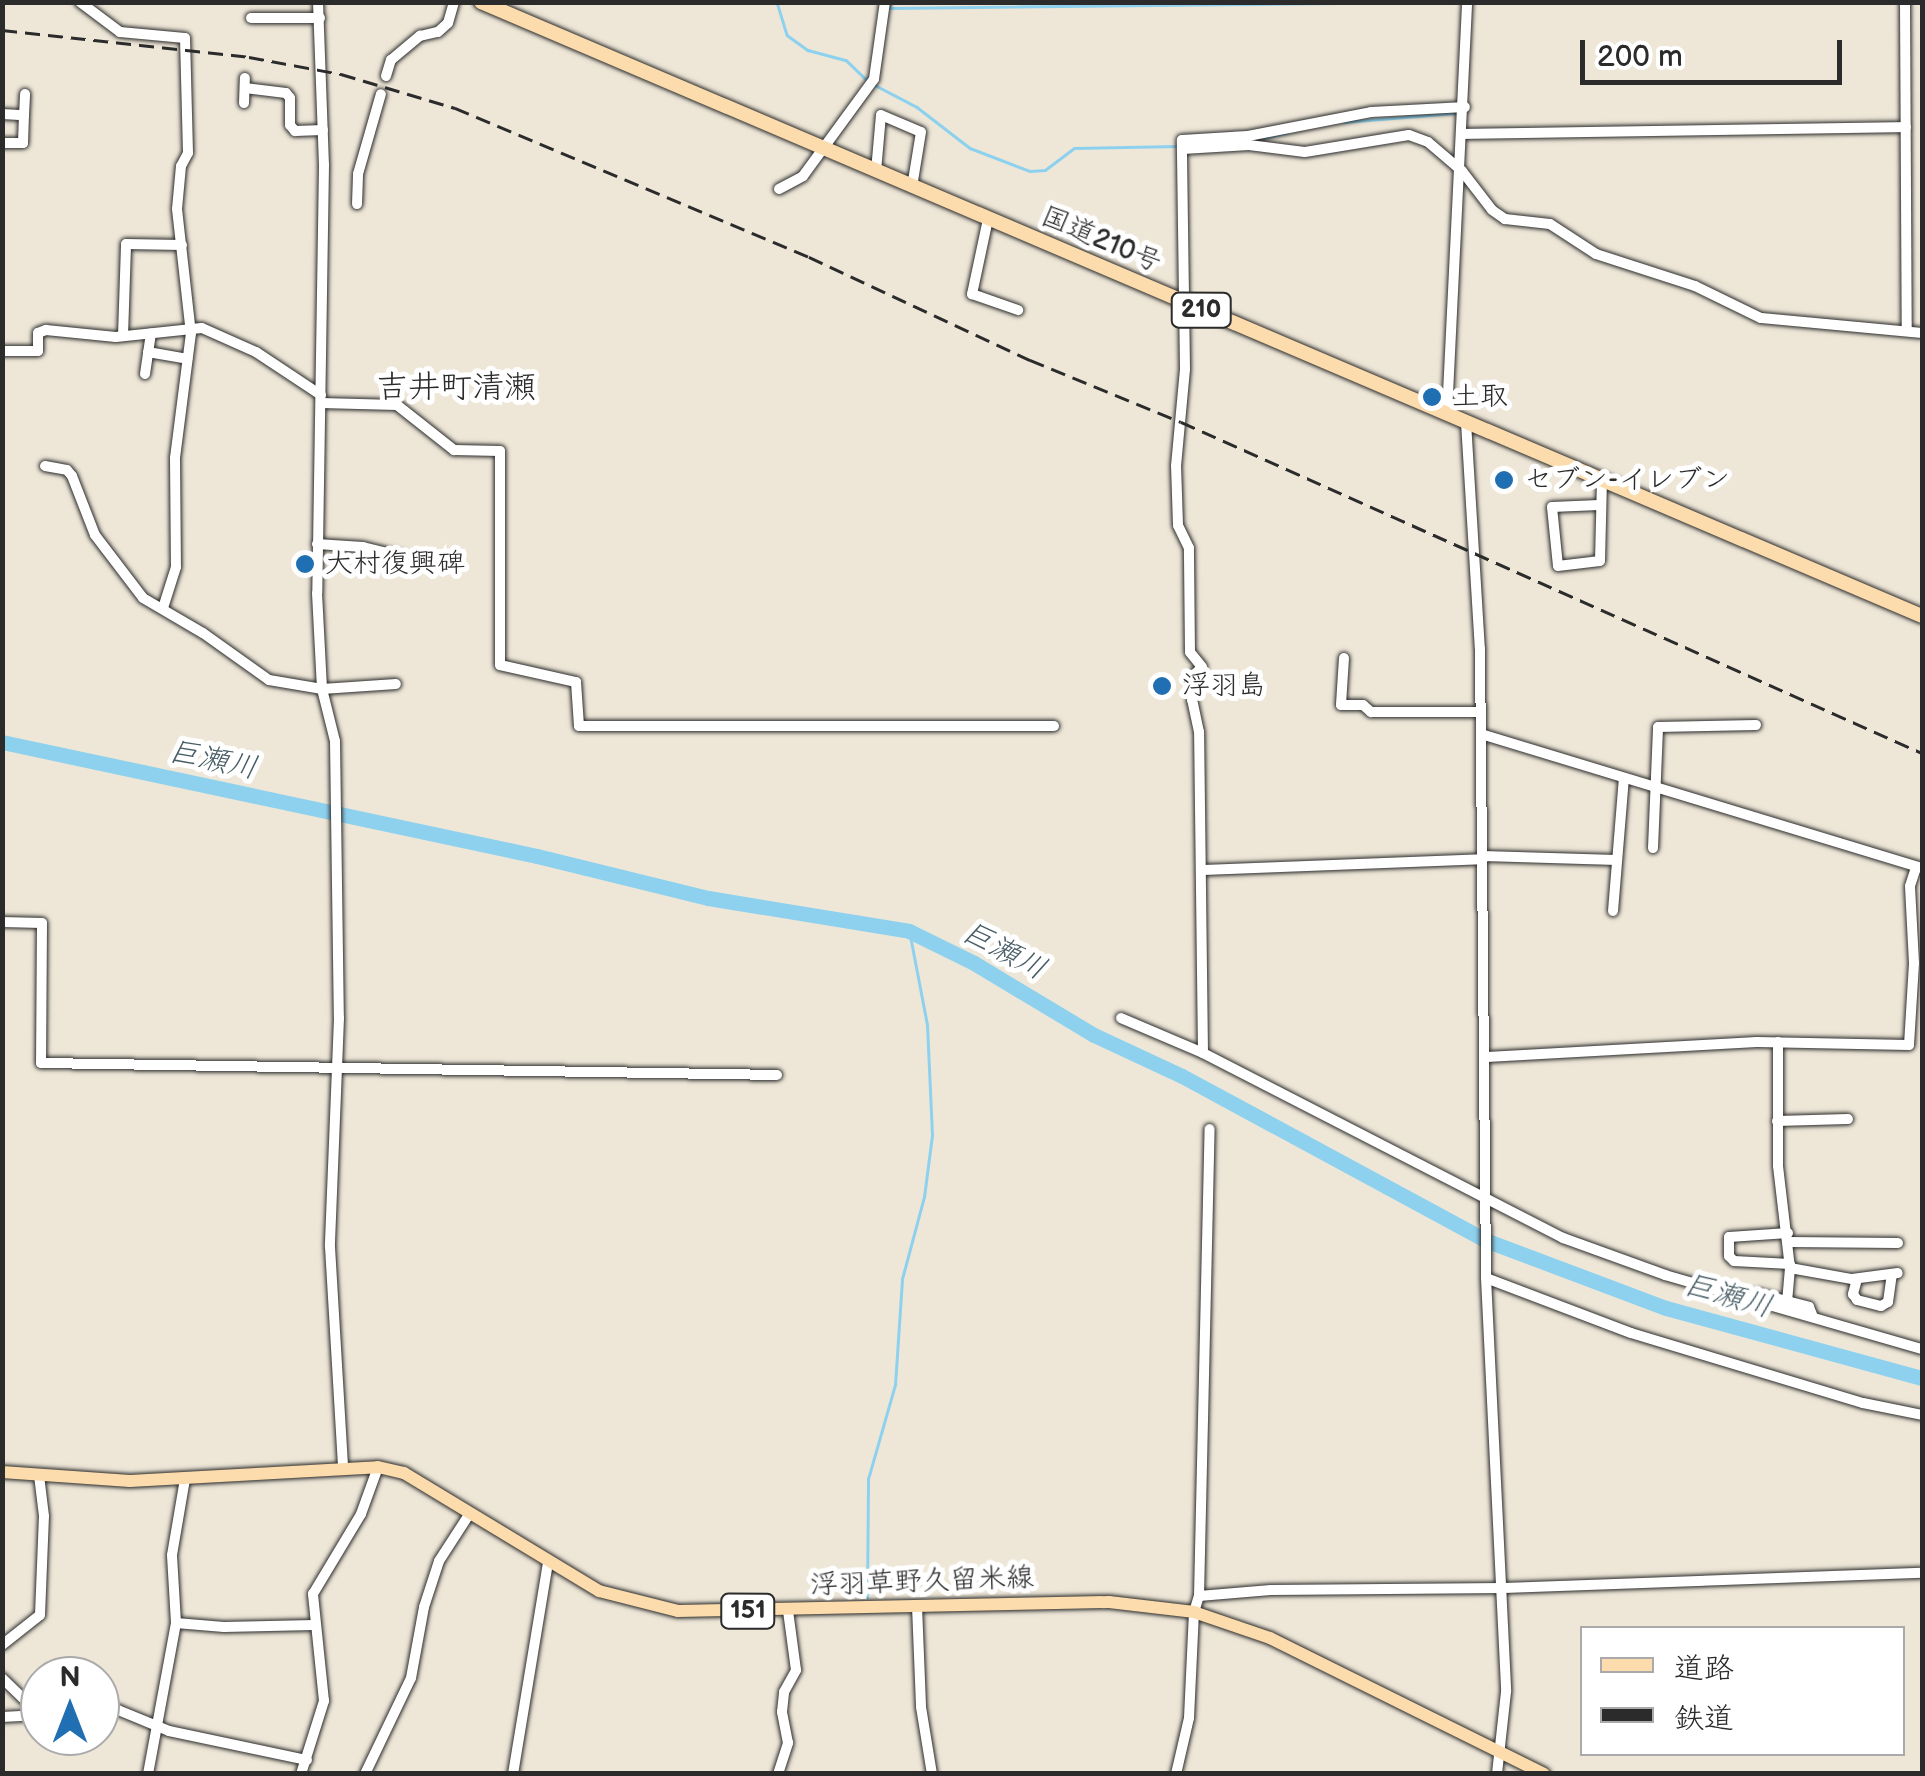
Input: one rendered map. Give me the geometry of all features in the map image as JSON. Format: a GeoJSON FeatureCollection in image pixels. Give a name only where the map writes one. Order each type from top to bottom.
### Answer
{"type":"FeatureCollection","features":[{"type":"Feature","properties":{"kind":"highway","name":"国道210号"},"geometry":{"type":"LineString","coordinates":[[481,2],[1922,616]]}},
{"type":"Feature","properties":{"kind":"main road","name":"浮羽草野久留米線"},"geometry":{"type":"LineString","coordinates":[[2,1472],[39,1477],[186,1479],[343,1466],[378,1467],[404,1473],[599,1591],[656,1608],[788,1611],[1109,1602],[1194,1612],[1270,1638],[1544,1774]]}},
{"type":"Feature","properties":{"kind":"street"},"geometry":{"type":"LineString","coordinates":[[80,2],[120,32],[185,38],[188,152],[181,166],[177,210],[194,327],[175,458],[176,567],[164,608]]}},
{"type":"Feature","properties":{"kind":"street"},"geometry":{"type":"LineString","coordinates":[[318,2],[323,130],[317,544],[322,689],[335,740],[338,1070],[330,1247],[343,1466]]}},
{"type":"Feature","properties":{"kind":"street"},"geometry":{"type":"LineString","coordinates":[[386,76],[391,60],[448,23],[454,2]]}},
{"type":"Feature","properties":{"kind":"street"},"geometry":{"type":"LineString","coordinates":[[779,189],[803,176],[872,83],[885,2]]}},
{"type":"Feature","properties":{"kind":"street"},"geometry":{"type":"LineString","coordinates":[[1904,2],[1907,331]]}},
{"type":"Feature","properties":{"kind":"street"},"geometry":{"type":"LineString","coordinates":[[1447,414],[1464,134],[1467,6]]}},
{"type":"Feature","properties":{"kind":"street"},"geometry":{"type":"LineString","coordinates":[[251,18],[320,18]]}},
{"type":"Feature","properties":{"kind":"street"},"geometry":{"type":"LineString","coordinates":[[244,104],[245,82],[286,92],[290,125],[295,131],[323,130]]}},
{"type":"Feature","properties":{"kind":"street"},"geometry":{"type":"LineString","coordinates":[[2,143],[23,143],[25,94]]}},
{"type":"Feature","properties":{"kind":"street"},"geometry":{"type":"LineString","coordinates":[[357,204],[358,174],[381,94]]}},
{"type":"Feature","properties":{"kind":"street"},"geometry":{"type":"LineString","coordinates":[[1183,146],[1371,112],[1465,107]]}},
{"type":"Feature","properties":{"kind":"street"},"geometry":{"type":"LineString","coordinates":[[2,114],[24,115]]}},
{"type":"Feature","properties":{"kind":"street"},"geometry":{"type":"LineString","coordinates":[[876,172],[880,115],[922,132],[912,187]]}},
{"type":"Feature","properties":{"kind":"street"},"geometry":{"type":"LineString","coordinates":[[1464,134],[1906,127]]}},
{"type":"Feature","properties":{"kind":"street"},"geometry":{"type":"LineString","coordinates":[[1183,146],[1250,146],[1304,152],[1409,134],[1428,142],[1462,171],[1492,210],[1505,219],[1550,224],[1596,254],[1695,286],[1761,318],[1922,333]]}},
{"type":"Feature","properties":{"kind":"street"},"geometry":{"type":"LineString","coordinates":[[1183,146],[1187,255],[1183,302],[1185,369],[1176,466],[1178,525],[1189,548],[1190,652],[1202,667],[1194,676],[1192,700],[1199,732],[1203,1053]]}},
{"type":"Feature","properties":{"kind":"street"},"geometry":{"type":"LineString","coordinates":[[988,219],[972,294],[1018,310]]}},
{"type":"Feature","properties":{"kind":"street"},"geometry":{"type":"LineString","coordinates":[[123,336],[126,244],[182,244]]}},
{"type":"Feature","properties":{"kind":"street"},"geometry":{"type":"LineString","coordinates":[[2,351],[38,351],[38,333],[46,330],[123,336],[194,327],[256,352],[321,399],[397,405],[454,450],[500,451],[500,666],[576,682],[579,726],[1054,726]]}},
{"type":"Feature","properties":{"kind":"street"},"geometry":{"type":"LineString","coordinates":[[145,374],[151,333]]}},
{"type":"Feature","properties":{"kind":"street"},"geometry":{"type":"LineString","coordinates":[[148,352],[188,359]]}},
{"type":"Feature","properties":{"kind":"street"},"geometry":{"type":"LineString","coordinates":[[1466,422],[1468,490],[1476,554],[1481,734],[1487,1056],[1486,1278],[1504,1588],[1506,1692],[1497,1774]]}},
{"type":"Feature","properties":{"kind":"street"},"geometry":{"type":"LineString","coordinates":[[44,466],[67,470],[72,476],[90,525],[109,558],[143,598],[164,608],[269,680],[322,689],[396,684]]}},
{"type":"Feature","properties":{"kind":"street"},"geometry":{"type":"LineString","coordinates":[[1599,505],[1552,507],[1558,566],[1600,561],[1602,480]]}},
{"type":"Feature","properties":{"kind":"street"},"geometry":{"type":"LineString","coordinates":[[317,544],[403,556]]}},
{"type":"Feature","properties":{"kind":"street"},"geometry":{"type":"LineString","coordinates":[[1344,658],[1341,705],[1364,704],[1371,712],[1480,712]]}},
{"type":"Feature","properties":{"kind":"street"},"geometry":{"type":"LineString","coordinates":[[1652,848],[1659,788],[1658,727],[1756,725]]}},
{"type":"Feature","properties":{"kind":"street"},"geometry":{"type":"LineString","coordinates":[[1481,734],[1919,867],[1910,886],[1914,963],[1909,1044],[1778,1042],[1487,1056]]}},
{"type":"Feature","properties":{"kind":"street"},"geometry":{"type":"LineString","coordinates":[[1613,912],[1624,778]]}},
{"type":"Feature","properties":{"kind":"street"},"geometry":{"type":"LineString","coordinates":[[1202,870],[1483,857],[1617,860]]}},
{"type":"Feature","properties":{"kind":"street"},"geometry":{"type":"LineString","coordinates":[[2,922],[42,922],[40,1063],[192,1062],[338,1070],[776,1075]]}},
{"type":"Feature","properties":{"kind":"street"},"geometry":{"type":"LineString","coordinates":[[1122,1018],[1203,1053],[1488,1202],[1632,1265],[1922,1349]]}},
{"type":"Feature","properties":{"kind":"street"},"geometry":{"type":"LineString","coordinates":[[1778,1042],[1777,1121],[1790,1266],[1787,1300]]}},
{"type":"Feature","properties":{"kind":"street"},"geometry":{"type":"LineString","coordinates":[[1777,1121],[1848,1118]]}},
{"type":"Feature","properties":{"kind":"street"},"geometry":{"type":"LineString","coordinates":[[1176,1774],[1190,1709],[1194,1612],[1199,1596],[1210,1129]]}},
{"type":"Feature","properties":{"kind":"street"},"geometry":{"type":"LineString","coordinates":[[1857,1279],[1853,1294],[1857,1300],[1881,1306],[1888,1302],[1895,1274],[1857,1279],[1790,1266],[1734,1261],[1730,1256],[1730,1237],[1898,1243]]}},
{"type":"Feature","properties":{"kind":"street"},"geometry":{"type":"LineString","coordinates":[[1486,1278],[1631,1334],[1862,1403],[1922,1415]]}},
{"type":"Feature","properties":{"kind":"street"},"geometry":{"type":"LineString","coordinates":[[1754,1300],[1759,1294],[1787,1300],[1809,1308],[1813,1317]]}},
{"type":"Feature","properties":{"kind":"street"},"geometry":{"type":"LineString","coordinates":[[301,1774],[324,1701],[324,1668],[314,1625],[313,1594],[361,1514],[378,1467]]}},
{"type":"Feature","properties":{"kind":"street"},"geometry":{"type":"LineString","coordinates":[[2,1645],[40,1615],[44,1516],[39,1477]]}},
{"type":"Feature","properties":{"kind":"street"},"geometry":{"type":"LineString","coordinates":[[148,1774],[176,1623],[172,1555],[186,1479]]}},
{"type":"Feature","properties":{"kind":"street"},"geometry":{"type":"LineString","coordinates":[[365,1774],[411,1678],[424,1607],[439,1561],[470,1513]]}},
{"type":"Feature","properties":{"kind":"street"},"geometry":{"type":"LineString","coordinates":[[513,1774],[548,1562]]}},
{"type":"Feature","properties":{"kind":"street"},"geometry":{"type":"LineString","coordinates":[[1199,1596],[1271,1590],[1504,1588],[1922,1572]]}},
{"type":"Feature","properties":{"kind":"street"},"geometry":{"type":"LineString","coordinates":[[917,1606],[921,1707],[932,1774]]}},
{"type":"Feature","properties":{"kind":"street"},"geometry":{"type":"LineString","coordinates":[[778,1774],[788,1743],[782,1712],[784,1692],[796,1670],[788,1611]]}},
{"type":"Feature","properties":{"kind":"street"},"geometry":{"type":"LineString","coordinates":[[176,1623],[224,1628],[314,1625]]}},
{"type":"Feature","properties":{"kind":"street"},"geometry":{"type":"LineString","coordinates":[[120,1711],[159,1728],[306,1760]]}},
{"type":"Feature","properties":{"kind":"waterway"},"geometry":{"type":"LineString","coordinates":[[777,2],[787,35],[808,50],[846,60],[867,80]]}},
{"type":"Feature","properties":{"kind":"waterway"},"geometry":{"type":"LineString","coordinates":[[891,2],[890,8],[1433,2]]}},
{"type":"Feature","properties":{"kind":"waterway"},"geometry":{"type":"LineString","coordinates":[[873,84],[917,107],[970,148],[1030,171],[1045,170],[1074,148],[1178,146]]}},
{"type":"Feature","properties":{"kind":"waterway"},"geometry":{"type":"LineString","coordinates":[[1344,122],[1455,113]]}},
{"type":"Feature","properties":{"kind":"waterway"},"geometry":{"type":"LineString","coordinates":[[1251,141],[1287,133]]}},
{"type":"Feature","properties":{"kind":"waterway","name":"巨瀬川"},"geometry":{"type":"LineString","coordinates":[[2,742],[537,856],[708,898],[909,931],[974,963],[1094,1035],[1182,1076],[1485,1240],[1666,1308],[1922,1378]]}},
{"type":"Feature","properties":{"kind":"waterway"},"geometry":{"type":"LineString","coordinates":[[867,1598],[868,1479],[895,1385],[902,1279],[924,1197],[932,1135],[927,1025],[909,931]]}},
{"type":"Feature","properties":{"kind":"railway"},"geometry":{"type":"LineString","coordinates":[[2,30],[249,57],[341,74],[455,108],[809,257],[1030,360],[1181,422],[1922,753]]}},
{"type":"Feature","properties":{"kind":"place","name":"土取"},"geometry":{"type":"Point","coordinates":[1432,397]}},
{"type":"Feature","properties":{"kind":"place","name":"セブン-イレブン"},"geometry":{"type":"Point","coordinates":[1504,480]}},
{"type":"Feature","properties":{"kind":"place","name":"大村復興碑"},"geometry":{"type":"Point","coordinates":[305,564]}},
{"type":"Feature","properties":{"kind":"place","name":"浮羽島"},"geometry":{"type":"Point","coordinates":[1162,686]}},
{"type":"Feature","properties":{"kind":"district","name":"吉井町清瀬"},"geometry":{"type":"Point","coordinates":[456,388]}}]}
